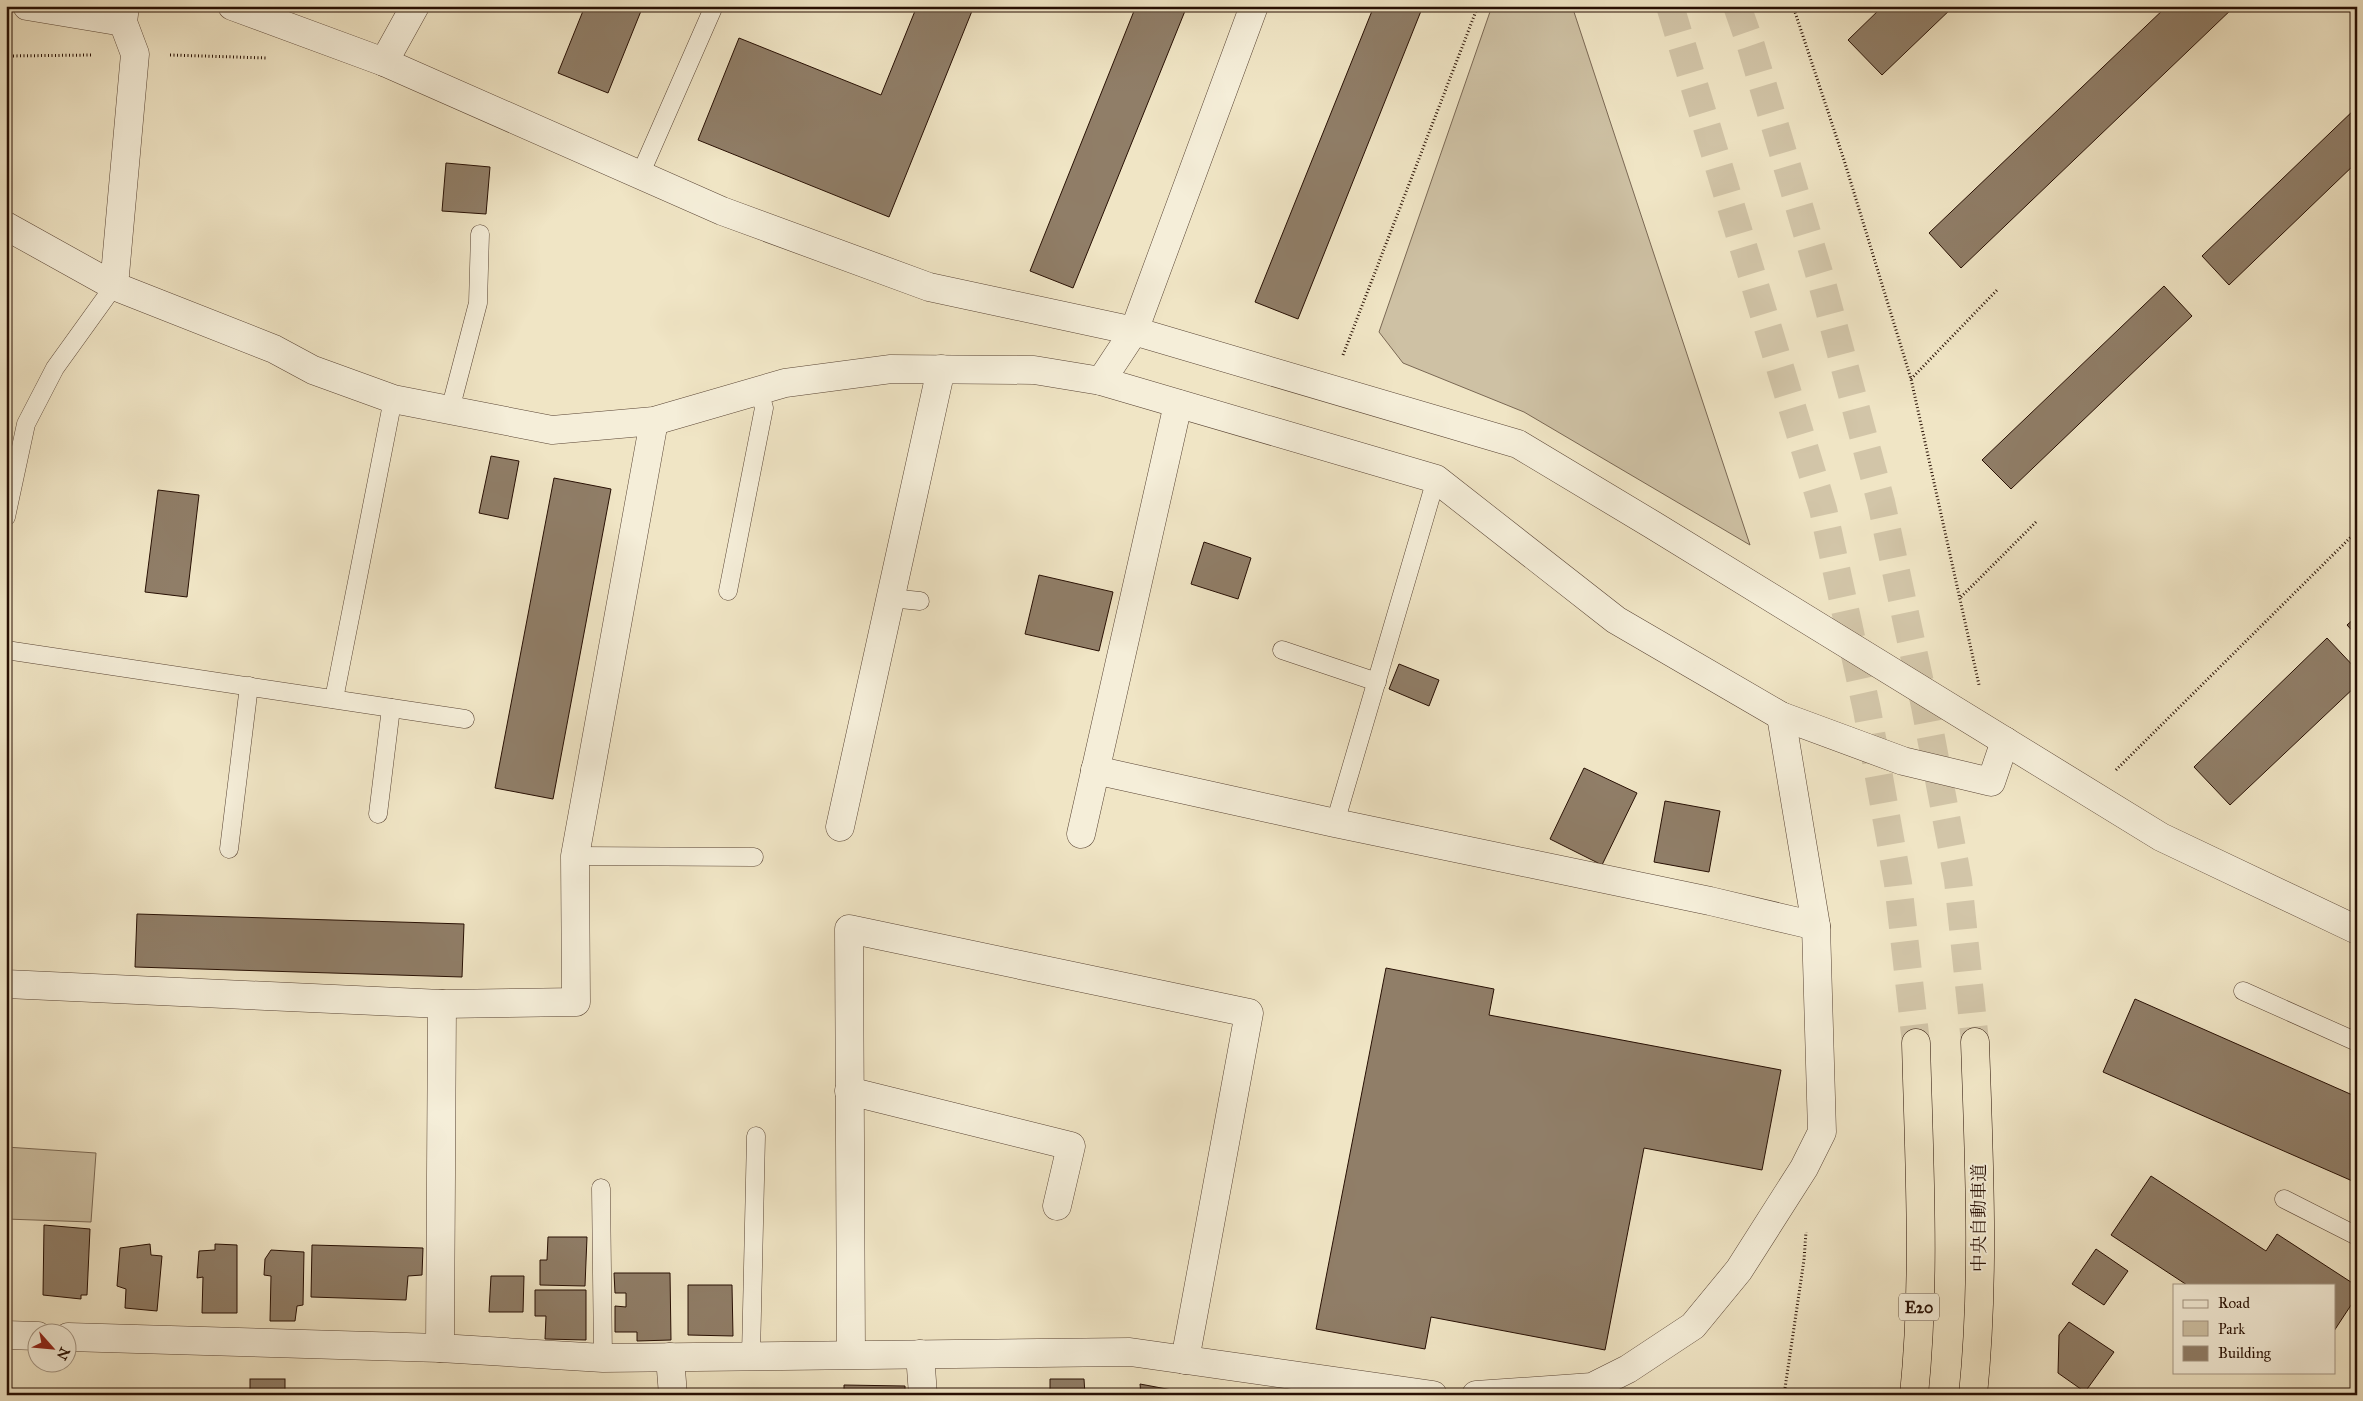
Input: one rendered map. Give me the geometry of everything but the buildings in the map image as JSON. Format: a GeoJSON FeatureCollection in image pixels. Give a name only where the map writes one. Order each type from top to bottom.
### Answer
{"type":"FeatureCollection","features":[{"type":"Feature","properties":{"kind":"highway","name":"中央自動車道"},"geometry":{"type":"LineString","coordinates":[[1973,1395],[1977,1356],[1980,1220],[1975,1042]]}},
{"type":"Feature","properties":{"kind":"highway","name":"E20"},"geometry":{"type":"LineString","coordinates":[[1914,1395],[1918,1361],[1921,1219],[1916,1043]]}},
{"type":"Feature","properties":{"kind":"street"},"geometry":{"type":"LineString","coordinates":[[27,6],[124,14],[134,54],[114,286]]}},
{"type":"Feature","properties":{"kind":"street"},"geometry":{"type":"LineString","coordinates":[[232,6],[384,62],[722,211],[929,287],[1134,331],[1518,444],[2161,838],[2357,930]]}},
{"type":"Feature","properties":{"kind":"street"},"geometry":{"type":"LineString","coordinates":[[384,62],[415,6]]}},
{"type":"Feature","properties":{"kind":"street"},"geometry":{"type":"LineString","coordinates":[[1101,381],[1134,331],[1254,6]]}},
{"type":"Feature","properties":{"kind":"street"},"geometry":{"type":"LineString","coordinates":[[6,226],[114,286],[274,349],[313,370],[393,399],[552,430],[654,421],[785,383],[891,369],[1034,370],[1101,381],[1436,479],[1616,620],[1781,716],[1903,760],[1991,782],[1997,736]]}},
{"type":"Feature","properties":{"kind":"street"},"geometry":{"type":"LineString","coordinates":[[840,827],[940,369]]}},
{"type":"Feature","properties":{"kind":"street"},"geometry":{"type":"LineString","coordinates":[[1081,834],[1178,404]]}},
{"type":"Feature","properties":{"kind":"street"},"geometry":{"type":"LineString","coordinates":[[6,984],[442,1004],[576,1002],[575,856],[654,421]]}},
{"type":"Feature","properties":{"kind":"street"},"geometry":{"type":"LineString","coordinates":[[1476,1395],[1598,1391],[1692,1326],[1739,1270],[1804,1168],[1822,1132],[1816,926],[1781,716]]}},
{"type":"Feature","properties":{"kind":"street"},"geometry":{"type":"LineString","coordinates":[[1095,770],[1335,823],[1710,901],[1816,926]]}},
{"type":"Feature","properties":{"kind":"street"},"geometry":{"type":"LineString","coordinates":[[851,1354],[849,929],[1249,1013],[1185,1360]]}},
{"type":"Feature","properties":{"kind":"street"},"geometry":{"type":"LineString","coordinates":[[440,1348],[442,1004]]}},
{"type":"Feature","properties":{"kind":"street"},"geometry":{"type":"LineString","coordinates":[[849,1091],[1071,1146],[1057,1206]]}},
{"type":"Feature","properties":{"kind":"street"},"geometry":{"type":"LineString","coordinates":[[6,1335],[28,1336]]}},
{"type":"Feature","properties":{"kind":"street"},"geometry":{"type":"LineString","coordinates":[[78,1337],[440,1348],[603,1358],[1130,1352],[1432,1395]]}},
{"type":"Feature","properties":{"kind":"street"},"geometry":{"type":"LineString","coordinates":[[920,1354],[923,1395]]}},
{"type":"Feature","properties":{"kind":"street"},"geometry":{"type":"LineString","coordinates":[[670,1358],[673,1395]]}},
{"type":"Feature","properties":{"kind":"lane"},"geometry":{"type":"LineString","coordinates":[[640,175],[714,6]]}},
{"type":"Feature","properties":{"kind":"lane"},"geometry":{"type":"LineString","coordinates":[[450,410],[478,303],[480,234]]}},
{"type":"Feature","properties":{"kind":"lane"},"geometry":{"type":"LineString","coordinates":[[6,517],[26,424],[54,368],[114,286]]}},
{"type":"Feature","properties":{"kind":"lane"},"geometry":{"type":"LineString","coordinates":[[728,591],[764,408],[759,390]]}},
{"type":"Feature","properties":{"kind":"lane"},"geometry":{"type":"LineString","coordinates":[[334,699],[393,399]]}},
{"type":"Feature","properties":{"kind":"lane"},"geometry":{"type":"LineString","coordinates":[[1335,823],[1436,479]]}},
{"type":"Feature","properties":{"kind":"lane"},"geometry":{"type":"LineString","coordinates":[[890,598],[920,601]]}},
{"type":"Feature","properties":{"kind":"lane"},"geometry":{"type":"LineString","coordinates":[[6,650],[465,719]]}},
{"type":"Feature","properties":{"kind":"lane"},"geometry":{"type":"LineString","coordinates":[[1282,650],[1376,682]]}},
{"type":"Feature","properties":{"kind":"lane"},"geometry":{"type":"LineString","coordinates":[[229,849],[249,686]]}},
{"type":"Feature","properties":{"kind":"lane"},"geometry":{"type":"LineString","coordinates":[[378,814],[391,708]]}},
{"type":"Feature","properties":{"kind":"lane"},"geometry":{"type":"LineString","coordinates":[[575,856],[754,857]]}},
{"type":"Feature","properties":{"kind":"lane"},"geometry":{"type":"LineString","coordinates":[[2242,991],[2357,1042]]}},
{"type":"Feature","properties":{"kind":"lane"},"geometry":{"type":"LineString","coordinates":[[751,1355],[756,1136]]}},
{"type":"Feature","properties":{"kind":"lane"},"geometry":{"type":"LineString","coordinates":[[601,1188],[603,1358]]}},
{"type":"Feature","properties":{"kind":"lane"},"geometry":{"type":"LineString","coordinates":[[2284,1199],[2357,1236]]}},
{"type":"Feature","properties":{"kind":"path"},"geometry":{"type":"LineString","coordinates":[[1330,389],[1478,6]]}},
{"type":"Feature","properties":{"kind":"path"},"geometry":{"type":"LineString","coordinates":[[1793,6],[1844,160],[1911,379],[1960,598],[1997,736]]}},
{"type":"Feature","properties":{"kind":"path"},"geometry":{"type":"LineString","coordinates":[[1911,379],[1998,289]]}},
{"type":"Feature","properties":{"kind":"path"},"geometry":{"type":"LineString","coordinates":[[1960,598],[2037,521]]}},
{"type":"Feature","properties":{"kind":"path"},"geometry":{"type":"LineString","coordinates":[[2091,794],[2357,530]]}},
{"type":"Feature","properties":{"kind":"path"},"geometry":{"type":"LineString","coordinates":[[1784,1395],[1804,1260],[1806,1230]]}},
{"type":"Feature","properties":{"kind":"green space"},"geometry":{"type":"Polygon","coordinates":[[[1492,6],[1572,6],[1750,545],[1524,412],[1403,363],[1379,332],[1492,6]]]}},
{"type":"Feature","properties":{"kind":"green space"},"geometry":{"type":"Polygon","coordinates":[[[6,1147],[96,1153],[91,1222],[6,1219],[6,1147]]]}},
{"type":"Feature","properties":{"kind":"tunnel"},"geometry":{"type":"LineString","coordinates":[[1670,6],[1823,509],[1867,710],[1898,883],[1916,1043]]}},
{"type":"Feature","properties":{"kind":"tunnel"},"geometry":{"type":"LineString","coordinates":[[1737,6],[1751,46],[1822,283],[1881,502],[1925,706],[1958,880],[1975,1042]]}}]}
